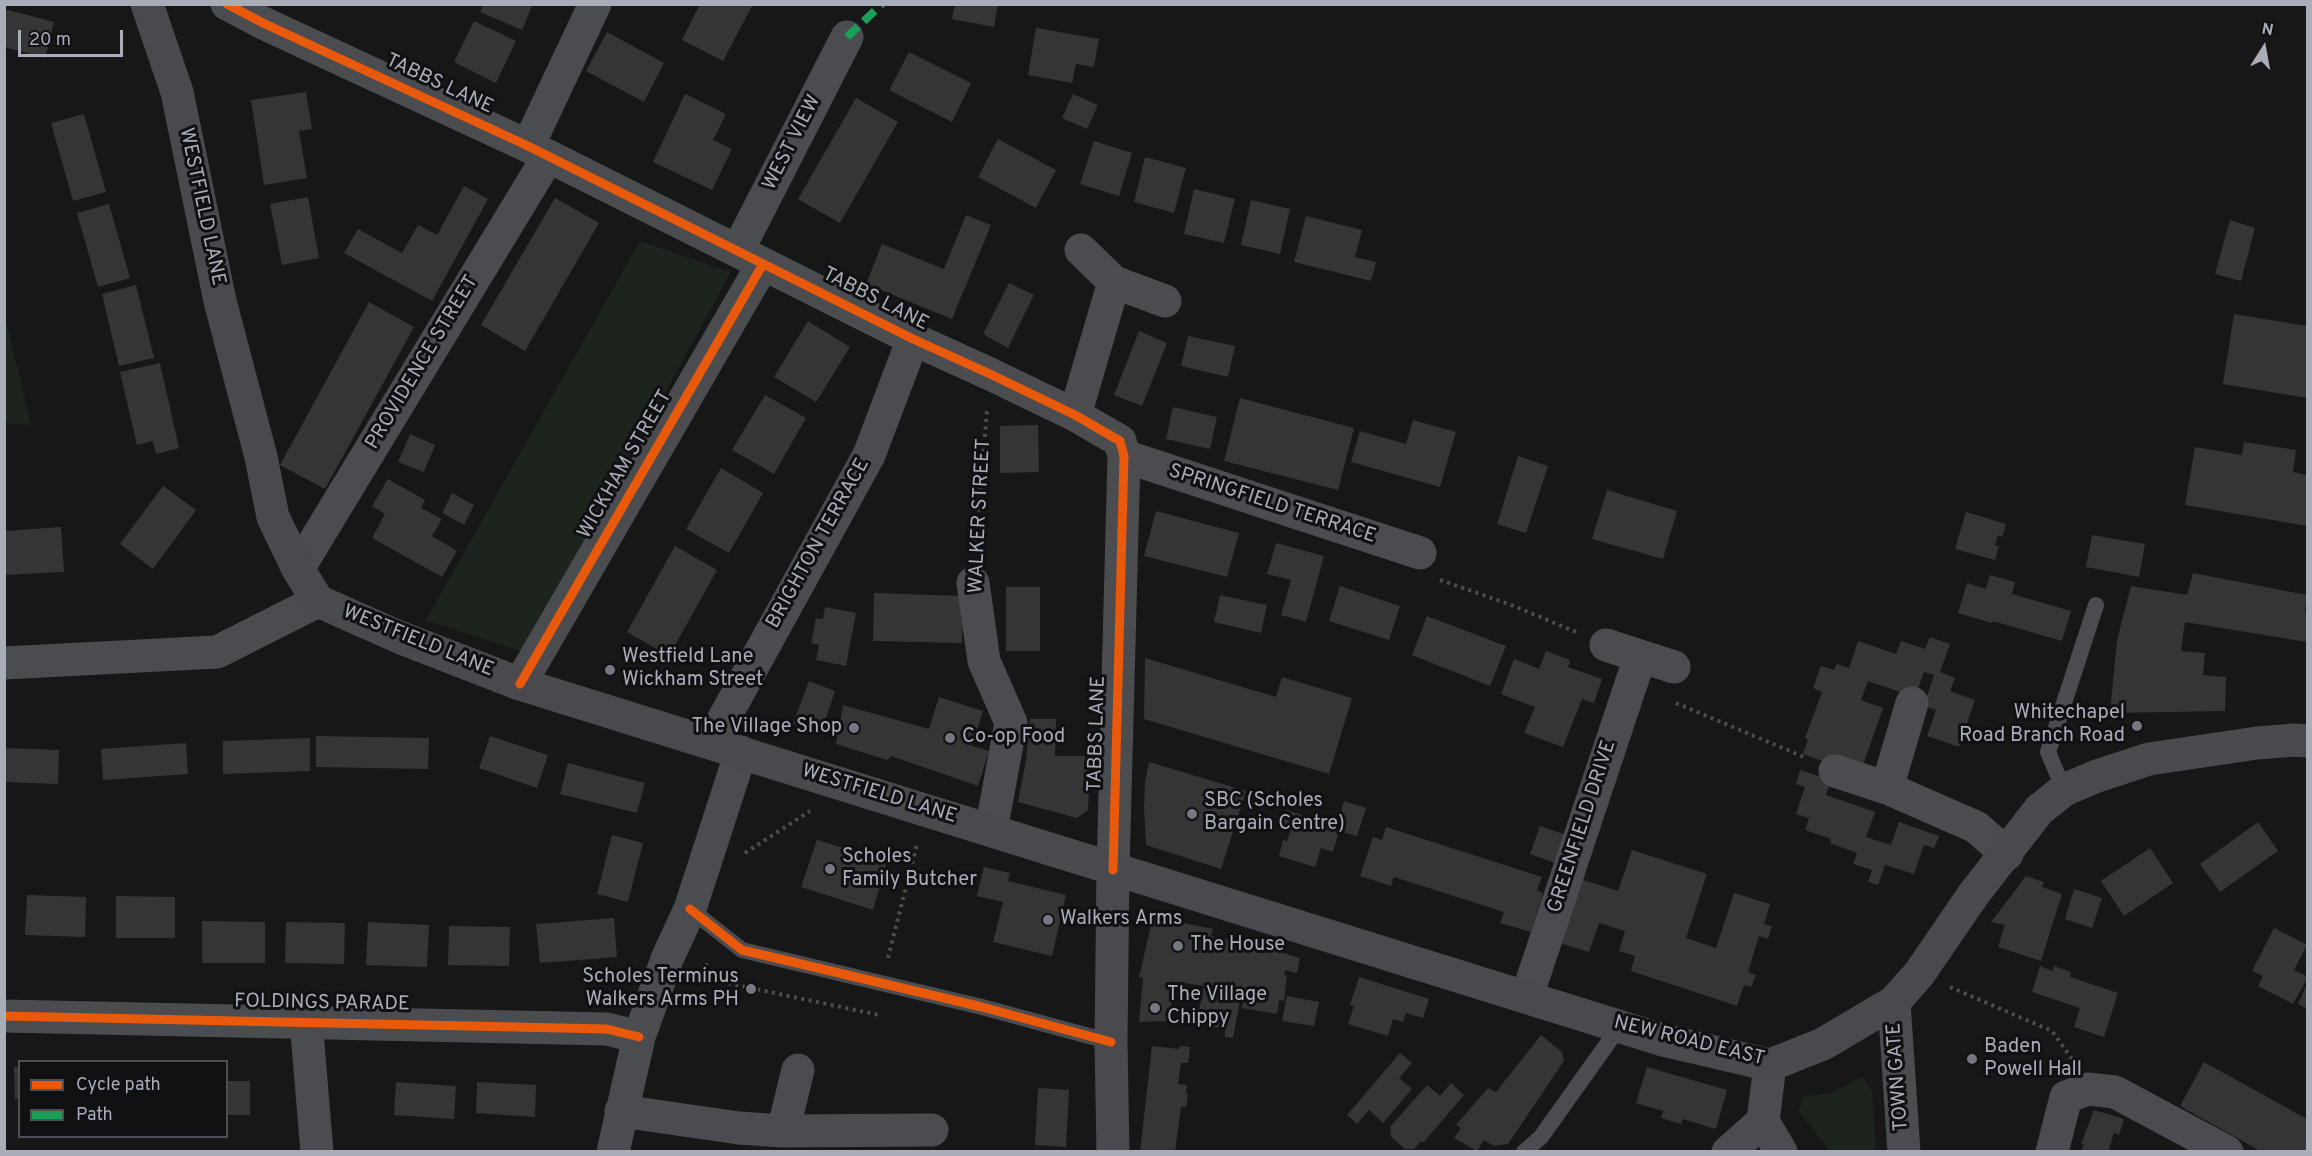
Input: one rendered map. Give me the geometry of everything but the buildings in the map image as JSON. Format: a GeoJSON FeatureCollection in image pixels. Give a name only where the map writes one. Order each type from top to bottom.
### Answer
{"type":"FeatureCollection","features":[{"type":"Feature","properties":{"kind":"main road","name":"WESTFIELD LANE"},"geometry":{"type":"LineString","coordinates":[[147,4],[177,92],[220,301],[261,457],[273,517],[298,568],[318,601],[399,637],[520,684],[1113,870]]}},
{"type":"Feature","properties":{"kind":"main road","name":"NEW ROAD EAST"},"geometry":{"type":"LineString","coordinates":[[1113,870],[1262,914],[1663,1040],[1770,1065],[1823,1044],[1894,1002],[1919,974],[1973,895],[2039,810],[2064,790],[2097,776],[2149,759],[2257,743],[2307,741]]}},
{"type":"Feature","properties":{"kind":"main road"},"geometry":{"type":"LineString","coordinates":[[1113,870],[1111,1042],[1113,1152]]}},
{"type":"Feature","properties":{"kind":"street","name":"TABBS LANE"},"geometry":{"type":"LineString","coordinates":[[227,4],[265,14],[913,339],[1075,415],[1120,441],[1124,456],[1113,870]]}},
{"type":"Feature","properties":{"kind":"street","name":"PROVIDENCE STREET"},"geometry":{"type":"LineString","coordinates":[[298,568],[538,151],[595,4]]}},
{"type":"Feature","properties":{"kind":"street","name":"WEST VIEW"},"geometry":{"type":"LineString","coordinates":[[751,257],[847,37]]}},
{"type":"Feature","properties":{"kind":"street"},"geometry":{"type":"LineString","coordinates":[[1081,250],[1113,282],[1166,301]]}},
{"type":"Feature","properties":{"kind":"street","name":"WICKHAM STREET"},"geometry":{"type":"LineString","coordinates":[[520,684],[751,257]]}},
{"type":"Feature","properties":{"kind":"street"},"geometry":{"type":"LineString","coordinates":[[1075,415],[1113,282]]}},
{"type":"Feature","properties":{"kind":"street","name":"BRIGHTON TERRACE"},"geometry":{"type":"LineString","coordinates":[[613,1152],[639,1037],[667,959],[690,909],[726,747],[869,455],[913,339]]}},
{"type":"Feature","properties":{"kind":"street","name":"SPRINGFIELD TERRACE"},"geometry":{"type":"LineString","coordinates":[[1124,456],[1420,553]]}},
{"type":"Feature","properties":{"kind":"street","name":"WALKER STREET"},"geometry":{"type":"LineString","coordinates":[[973,583],[984,661],[1011,723],[991,830]]}},
{"type":"Feature","properties":{"kind":"street"},"geometry":{"type":"LineString","coordinates":[[4,663],[217,652],[318,601]]}},
{"type":"Feature","properties":{"kind":"street"},"geometry":{"type":"LineString","coordinates":[[1606,645],[1635,670],[1674,667]]}},
{"type":"Feature","properties":{"kind":"street","name":"GREENFIELD DRIVE"},"geometry":{"type":"LineString","coordinates":[[1527,996],[1635,670]]}},
{"type":"Feature","properties":{"kind":"street"},"geometry":{"type":"LineString","coordinates":[[1887,788],[1912,703]]}},
{"type":"Feature","properties":{"kind":"street"},"geometry":{"type":"LineString","coordinates":[[1835,771],[1887,788],[1976,826],[2007,854]]}},
{"type":"Feature","properties":{"kind":"street","name":"TOWN GATE"},"geometry":{"type":"LineString","coordinates":[[1894,1002],[1904,1152]]}},
{"type":"Feature","properties":{"kind":"street","name":"FOLDINGS PARADE"},"geometry":{"type":"LineString","coordinates":[[4,1016],[607,1029],[639,1037]]}},
{"type":"Feature","properties":{"kind":"street"},"geometry":{"type":"LineString","coordinates":[[306,1021],[316,1152]]}},
{"type":"Feature","properties":{"kind":"street"},"geometry":{"type":"LineString","coordinates":[[1770,1065],[1763,1121],[1781,1152]]}},
{"type":"Feature","properties":{"kind":"street"},"geometry":{"type":"LineString","coordinates":[[783,1131],[798,1070]]}},
{"type":"Feature","properties":{"kind":"street"},"geometry":{"type":"LineString","coordinates":[[2052,1152],[2077,1093],[2115,1092],[2227,1152]]}},
{"type":"Feature","properties":{"kind":"street"},"geometry":{"type":"LineString","coordinates":[[621,1111],[739,1128],[783,1131],[932,1130]]}},
{"type":"Feature","properties":{"kind":"street"},"geometry":{"type":"LineString","coordinates":[[1728,1152],[1763,1121]]}},
{"type":"Feature","properties":{"kind":"lane"},"geometry":{"type":"LineString","coordinates":[[2064,790],[2048,752],[2096,605]]}},
{"type":"Feature","properties":{"kind":"lane"},"geometry":{"type":"LineString","coordinates":[[690,909],[742,951],[982,1007],[1111,1042]]}},
{"type":"Feature","properties":{"kind":"lane"},"geometry":{"type":"LineString","coordinates":[[1524,1152],[1541,1137],[1620,1026]]}},
{"type":"Feature","properties":{"kind":"path"},"geometry":{"type":"LineString","coordinates":[[1420,553],[1440,581],[1514,606],[1606,645]]}},
{"type":"Feature","properties":{"kind":"path"},"geometry":{"type":"LineString","coordinates":[[1635,670],[1835,771]]}},
{"type":"Feature","properties":{"kind":"path"},"geometry":{"type":"LineString","coordinates":[[736,858],[819,805]]}},
{"type":"Feature","properties":{"kind":"path"},"geometry":{"type":"LineString","coordinates":[[885,968],[919,837]]}},
{"type":"Feature","properties":{"kind":"path"},"geometry":{"type":"LineString","coordinates":[[705,964],[727,983],[879,1015]]}},
{"type":"Feature","properties":{"kind":"path"},"geometry":{"type":"LineString","coordinates":[[1919,974],[2052,1031],[2077,1066],[2077,1093]]}},
{"type":"Feature","properties":{"kind":"shaded area"},"geometry":{"type":"Polygon","coordinates":[[[640,241],[731,272],[523,652],[426,620],[640,241]]]}},
{"type":"Feature","properties":{"kind":"shaded area"},"geometry":{"type":"Polygon","coordinates":[[[5,316],[31,425],[5,423],[5,316]]]}},
{"type":"Feature","properties":{"kind":"shaded area"},"geometry":{"type":"Polygon","coordinates":[[[1862,1077],[1872,1090],[1876,1151],[1830,1151],[1799,1111],[1803,1097],[1831,1093],[1862,1077]]]}},
{"type":"Feature","properties":{"kind":"marked path"},"geometry":{"type":"LineString","coordinates":[[847,37],[882,4]]}},
{"type":"Feature","properties":{"kind":"cycle path"},"geometry":{"type":"LineString","coordinates":[[227,4],[263,23],[528,146],[913,339],[1075,415],[1120,441],[1124,456],[1113,870]]}},
{"type":"Feature","properties":{"kind":"cycle path"},"geometry":{"type":"LineString","coordinates":[[520,684],[763,264]]}},
{"type":"Feature","properties":{"kind":"cycle path"},"geometry":{"type":"LineString","coordinates":[[690,909],[742,950],[982,1007],[1111,1042]]}},
{"type":"Feature","properties":{"kind":"cycle path"},"geometry":{"type":"LineString","coordinates":[[4,1016],[607,1029],[639,1037]]}},
{"type":"Feature","properties":{"kind":"place","name":"Westfield Lane Wickham Street"},"geometry":{"type":"Point","coordinates":[610,670]}},
{"type":"Feature","properties":{"kind":"place","name":"Whitechapel Road Branch Road"},"geometry":{"type":"Point","coordinates":[2137,726]}},
{"type":"Feature","properties":{"kind":"place","name":"The Village Shop"},"geometry":{"type":"Point","coordinates":[854,728]}},
{"type":"Feature","properties":{"kind":"place","name":"Co-op Food"},"geometry":{"type":"Point","coordinates":[950,738]}},
{"type":"Feature","properties":{"kind":"place","name":"SBC (Scholes Bargain Centre)"},"geometry":{"type":"Point","coordinates":[1192,814]}},
{"type":"Feature","properties":{"kind":"place","name":"Scholes Family Butcher"},"geometry":{"type":"Point","coordinates":[830,869]}},
{"type":"Feature","properties":{"kind":"place","name":"Walkers Arms"},"geometry":{"type":"Point","coordinates":[1048,920]}},
{"type":"Feature","properties":{"kind":"place","name":"The House"},"geometry":{"type":"Point","coordinates":[1178,946]}},
{"type":"Feature","properties":{"kind":"place","name":"Scholes Terminus Walkers Arms PH"},"geometry":{"type":"Point","coordinates":[751,989]}},
{"type":"Feature","properties":{"kind":"place","name":"The Village Chippy"},"geometry":{"type":"Point","coordinates":[1155,1008]}},
{"type":"Feature","properties":{"kind":"place","name":"Baden Powell Hall"},"geometry":{"type":"Point","coordinates":[1972,1059]}}]}
